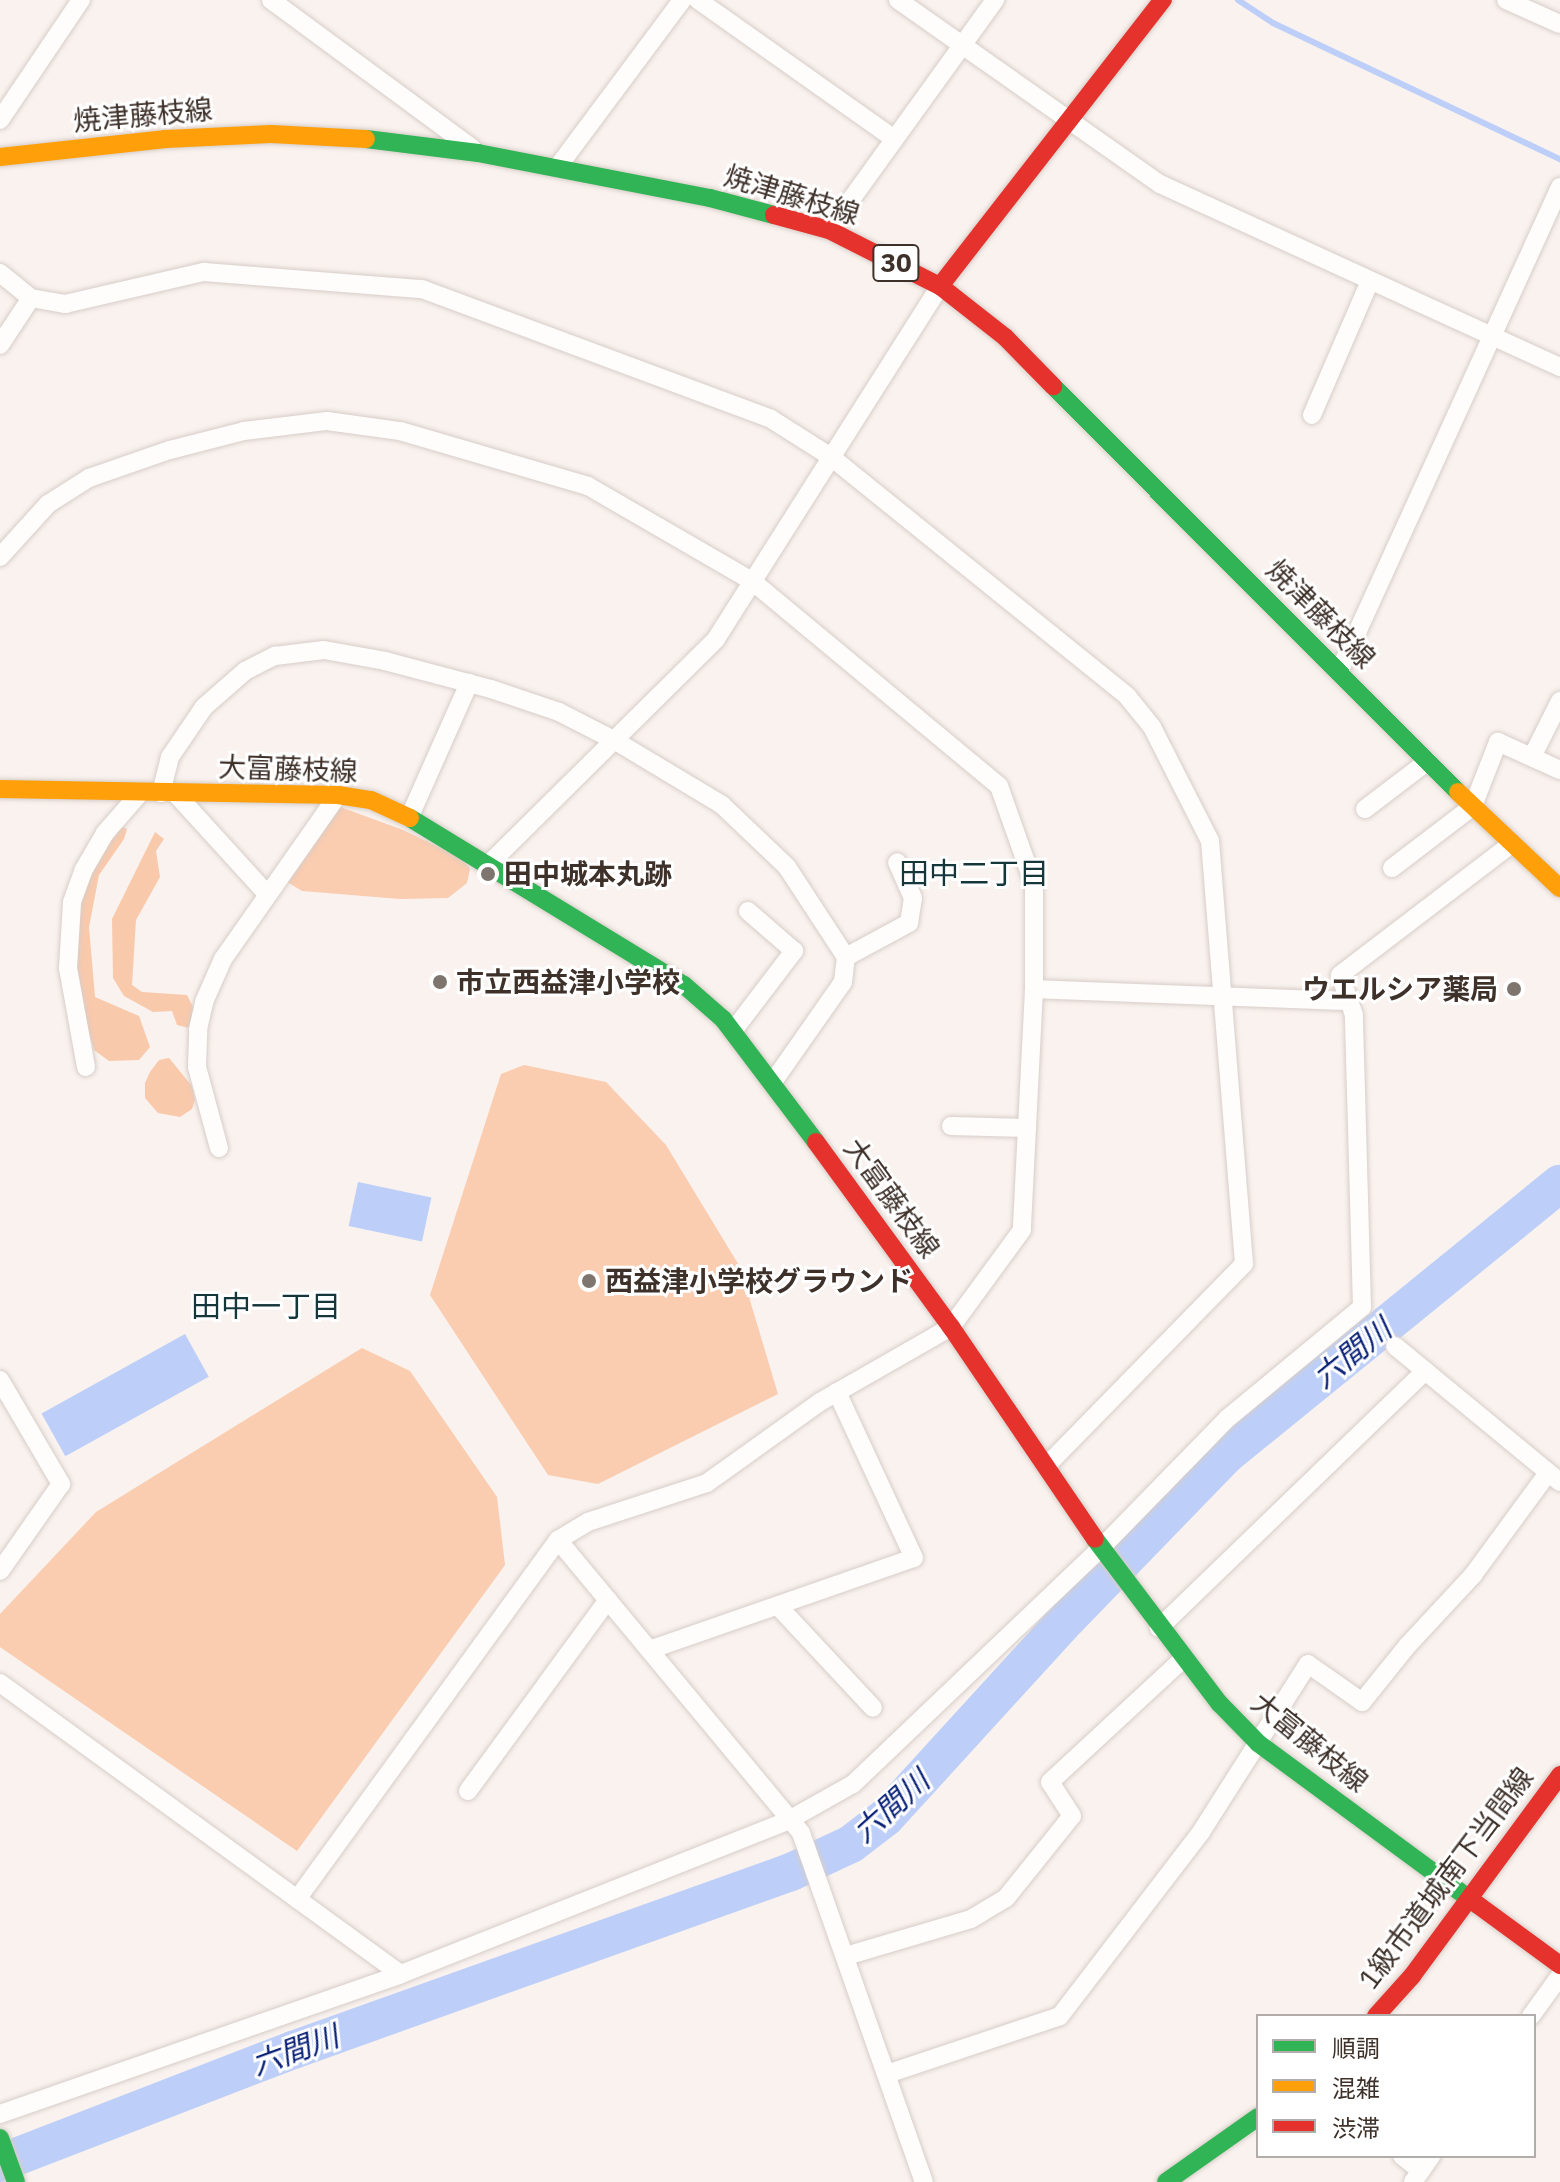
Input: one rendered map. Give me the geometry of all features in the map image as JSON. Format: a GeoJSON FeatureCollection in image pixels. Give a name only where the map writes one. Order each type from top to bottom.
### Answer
{"type":"FeatureCollection","features":[{"type":"Feature","properties":{"kind":"main road"},"geometry":{"type":"LineString","coordinates":[[940,286],[1163,0]]}},
{"type":"Feature","properties":{"kind":"main road","name":"焼津藤枝線"},"geometry":{"type":"LineString","coordinates":[[0,157],[166,139],[271,134],[338,136],[478,153],[557,168],[710,198],[829,230],[940,286],[1005,337],[1510,845],[1560,888]]}},
{"type":"Feature","properties":{"kind":"main road","name":"大富藤枝線"},"geometry":{"type":"LineString","coordinates":[[0,789],[338,795],[371,800],[489,864],[684,985],[733,1031],[773,1082],[951,1327],[1124,1582],[1159,1628],[1258,1743],[1560,1965]]}},
{"type":"Feature","properties":{"kind":"main road","name":"1級市道城南下当間線"},"geometry":{"type":"LineString","coordinates":[[1378,2014],[1412,1976],[1560,1775]]}},
{"type":"Feature","properties":{"kind":"main road"},"geometry":{"type":"LineString","coordinates":[[1166,2182],[1256,2118]]}},
{"type":"Feature","properties":{"kind":"main road"},"geometry":{"type":"LineString","coordinates":[[0,2138],[14,2175]]}},
{"type":"Feature","properties":{"kind":"street"},"geometry":{"type":"LineString","coordinates":[[0,120],[81,0]]}},
{"type":"Feature","properties":{"kind":"street"},"geometry":{"type":"LineString","coordinates":[[271,0],[478,153]]}},
{"type":"Feature","properties":{"kind":"street"},"geometry":{"type":"LineString","coordinates":[[557,168],[682,0]]}},
{"type":"Feature","properties":{"kind":"street"},"geometry":{"type":"LineString","coordinates":[[698,0],[894,139]]}},
{"type":"Feature","properties":{"kind":"street"},"geometry":{"type":"LineString","coordinates":[[898,0],[1160,184],[1560,367]]}},
{"type":"Feature","properties":{"kind":"street"},"geometry":{"type":"LineString","coordinates":[[829,230],[995,0]]}},
{"type":"Feature","properties":{"kind":"street"},"geometry":{"type":"LineString","coordinates":[[1506,0],[1560,24]]}},
{"type":"Feature","properties":{"kind":"street"},"geometry":{"type":"LineString","coordinates":[[1339,672],[1560,187]]}},
{"type":"Feature","properties":{"kind":"street"},"geometry":{"type":"LineString","coordinates":[[0,273],[31,298],[65,304],[204,272],[422,289],[771,419],[831,457],[1127,696],[1152,727],[1210,841],[1244,1264],[1047,1465]]}},
{"type":"Feature","properties":{"kind":"street"},"geometry":{"type":"LineString","coordinates":[[1312,415],[1370,281]]}},
{"type":"Feature","properties":{"kind":"street"},"geometry":{"type":"LineString","coordinates":[[489,864],[716,639],[940,286]]}},
{"type":"Feature","properties":{"kind":"street"},"geometry":{"type":"LineString","coordinates":[[0,345],[31,298]]}},
{"type":"Feature","properties":{"kind":"street"},"geometry":{"type":"LineString","coordinates":[[0,557],[48,504],[89,478],[170,450],[244,431],[327,421],[400,431],[588,486],[752,581],[999,786],[1034,885],[1034,989],[1022,1230],[951,1327],[837,1392],[707,1483],[588,1522],[558,1540],[297,1899]]}},
{"type":"Feature","properties":{"kind":"street"},"geometry":{"type":"LineString","coordinates":[[266,893],[168,793],[170,757],[204,707],[245,671],[275,656],[324,650],[385,661],[469,683],[559,712],[614,740],[722,805],[787,867],[846,957],[843,982],[773,1082]]}},
{"type":"Feature","properties":{"kind":"street"},"geometry":{"type":"LineString","coordinates":[[409,818],[469,683]]}},
{"type":"Feature","properties":{"kind":"street"},"geometry":{"type":"LineString","coordinates":[[1532,757],[1560,701]]}},
{"type":"Feature","properties":{"kind":"street"},"geometry":{"type":"LineString","coordinates":[[1392,868],[1473,806],[1498,742],[1560,770]]}},
{"type":"Feature","properties":{"kind":"street"},"geometry":{"type":"LineString","coordinates":[[1365,809],[1428,761]]}},
{"type":"Feature","properties":{"kind":"street"},"geometry":{"type":"LineString","coordinates":[[86,1067],[68,968],[72,902],[83,871],[105,833],[140,793]]}},
{"type":"Feature","properties":{"kind":"street"},"geometry":{"type":"LineString","coordinates":[[219,1148],[197,1067],[198,1029],[204,1002],[223,959],[266,893],[338,795]]}},
{"type":"Feature","properties":{"kind":"street"},"geometry":{"type":"LineString","coordinates":[[0,2114],[401,1974],[795,1827],[853,1784],[1103,1551],[1228,1418],[1362,1307],[1354,1015],[1340,975],[1510,845]]}},
{"type":"Feature","properties":{"kind":"street"},"geometry":{"type":"LineString","coordinates":[[846,957],[909,923],[913,898],[897,862]]}},
{"type":"Feature","properties":{"kind":"street"},"geometry":{"type":"LineString","coordinates":[[733,1031],[794,951],[748,911]]}},
{"type":"Feature","properties":{"kind":"street"},"geometry":{"type":"LineString","coordinates":[[1034,989],[1221,999],[1348,1001]]}},
{"type":"Feature","properties":{"kind":"street"},"geometry":{"type":"LineString","coordinates":[[951,1126],[1027,1128]]}},
{"type":"Feature","properties":{"kind":"street"},"geometry":{"type":"LineString","coordinates":[[887,2074],[1060,2016],[1201,1832],[1308,1664],[1362,1702],[1554,1478],[1395,1346]]}},
{"type":"Feature","properties":{"kind":"street"},"geometry":{"type":"LineString","coordinates":[[1159,1628],[1425,1371]]}},
{"type":"Feature","properties":{"kind":"street"},"geometry":{"type":"LineString","coordinates":[[0,1380],[61,1484],[0,1571]]}},
{"type":"Feature","properties":{"kind":"street"},"geometry":{"type":"LineString","coordinates":[[652,1649],[914,1558],[837,1392]]}},
{"type":"Feature","properties":{"kind":"street"},"geometry":{"type":"LineString","coordinates":[[558,1540],[652,1649],[795,1827],[814,1864],[924,2182]]}},
{"type":"Feature","properties":{"kind":"street"},"geometry":{"type":"LineString","coordinates":[[468,1791],[608,1600]]}},
{"type":"Feature","properties":{"kind":"street"},"geometry":{"type":"LineString","coordinates":[[778,1606],[873,1708]]}},
{"type":"Feature","properties":{"kind":"street"},"geometry":{"type":"LineString","coordinates":[[846,1956],[971,1919],[1006,1898],[1072,1816],[1050,1782],[1184,1658]]}},
{"type":"Feature","properties":{"kind":"street"},"geometry":{"type":"LineString","coordinates":[[0,1683],[401,1974]]}},
{"type":"Feature","properties":{"kind":"street"},"geometry":{"type":"LineString","coordinates":[[1532,2014],[1560,1976]]}},
{"type":"Feature","properties":{"kind":"street"},"geometry":{"type":"LineString","coordinates":[[1405,2158],[1421,2170]]}},
{"type":"Feature","properties":{"kind":"shaded area"},"geometry":{"type":"Polygon","coordinates":[[[335,805],[403,830],[462,858],[470,869],[467,883],[448,898],[400,899],[302,891],[284,880],[335,805]]]}},
{"type":"Feature","properties":{"kind":"shaded area"},"geometry":{"type":"Polygon","coordinates":[[[122,827],[127,829],[124,839],[99,875],[89,927],[95,997],[139,1016],[150,1047],[139,1060],[109,1061],[94,1050],[78,994],[73,945],[87,872],[122,827]]]}},
{"type":"Feature","properties":{"kind":"shaded area"},"geometry":{"type":"Polygon","coordinates":[[[155,832],[164,839],[156,851],[160,877],[136,920],[132,985],[142,992],[187,995],[194,1009],[189,1028],[177,1025],[172,1011],[153,1012],[124,996],[113,978],[112,919],[155,832]]]}},
{"type":"Feature","properties":{"kind":"shaded area"},"geometry":{"type":"Polygon","coordinates":[[[169,1058],[192,1086],[195,1100],[192,1109],[180,1117],[158,1113],[145,1098],[145,1083],[150,1072],[159,1060],[169,1058]]]}},
{"type":"Feature","properties":{"kind":"shaded area","name":"西益津小学校グラウンド"},"geometry":{"type":"Polygon","coordinates":[[[524,1065],[606,1082],[666,1145],[740,1267],[778,1394],[598,1484],[548,1475],[430,1295],[501,1074],[524,1065]]]}},
{"type":"Feature","properties":{"kind":"shaded area"},"geometry":{"type":"Polygon","coordinates":[[[362,1348],[410,1371],[497,1497],[505,1565],[297,1851],[0,1647],[0,1614],[96,1512],[362,1348]]]}},
{"type":"Feature","properties":{"kind":"water"},"geometry":{"type":"Polygon","coordinates":[[[358,1182],[431,1198],[422,1242],[349,1226],[358,1182]]]}},
{"type":"Feature","properties":{"kind":"water"},"geometry":{"type":"Polygon","coordinates":[[[185,1334],[209,1377],[65,1456],[42,1414],[185,1334]]]}},
{"type":"Feature","properties":{"kind":"waterway"},"geometry":{"type":"LineString","coordinates":[[1238,0],[1273,23],[1560,159]]}},
{"type":"Feature","properties":{"kind":"waterway","name":"六間川"},"geometry":{"type":"LineString","coordinates":[[0,2163],[293,2050],[791,1872],[851,1844],[886,1817],[1068,1618],[1226,1455],[1560,1184]]}},
{"type":"Feature","properties":{"kind":"traffic: fast"},"geometry":{"type":"LineString","coordinates":[[366,139],[478,153],[710,198],[774,215]]}},
{"type":"Feature","properties":{"kind":"traffic: fast"},"geometry":{"type":"LineString","coordinates":[[1053,386],[1458,792]]}},
{"type":"Feature","properties":{"kind":"traffic: fast"},"geometry":{"type":"LineString","coordinates":[[410,818],[684,985],[723,1019],[816,1142]]}},
{"type":"Feature","properties":{"kind":"traffic: fast"},"geometry":{"type":"LineString","coordinates":[[1095,1539],[1220,1704],[1258,1743],[1478,1905]]}},
{"type":"Feature","properties":{"kind":"traffic: fast"},"geometry":{"type":"LineString","coordinates":[[1166,2182],[1256,2118]]}},
{"type":"Feature","properties":{"kind":"traffic: fast"},"geometry":{"type":"LineString","coordinates":[[0,2138],[16,2182]]}},
{"type":"Feature","properties":{"kind":"traffic: slow"},"geometry":{"type":"LineString","coordinates":[[0,157],[166,139],[271,134],[366,139]]}},
{"type":"Feature","properties":{"kind":"traffic: slow"},"geometry":{"type":"LineString","coordinates":[[0,789],[338,795],[371,800],[410,818]]}},
{"type":"Feature","properties":{"kind":"traffic: slow"},"geometry":{"type":"LineString","coordinates":[[1458,792],[1560,888]]}},
{"type":"Feature","properties":{"kind":"traffic: jam"},"geometry":{"type":"LineString","coordinates":[[940,286],[1163,0]]}},
{"type":"Feature","properties":{"kind":"traffic: jam"},"geometry":{"type":"LineString","coordinates":[[774,215],[829,230],[940,286],[1005,337],[1053,386]]}},
{"type":"Feature","properties":{"kind":"traffic: jam"},"geometry":{"type":"LineString","coordinates":[[816,1142],[951,1327],[1095,1539]]}},
{"type":"Feature","properties":{"kind":"traffic: jam"},"geometry":{"type":"LineString","coordinates":[[1378,2014],[1412,1976],[1560,1775]]}},
{"type":"Feature","properties":{"kind":"traffic: jam"},"geometry":{"type":"LineString","coordinates":[[1478,1905],[1560,1965]]}},
{"type":"Feature","properties":{"kind":"place","name":"田中城本丸跡"},"geometry":{"type":"Point","coordinates":[488,874]}},
{"type":"Feature","properties":{"kind":"place","name":"市立西益津小学校"},"geometry":{"type":"Point","coordinates":[440,982]}},
{"type":"Feature","properties":{"kind":"place","name":"ウエルシア薬局"},"geometry":{"type":"Point","coordinates":[1514,989]}},
{"type":"Feature","properties":{"kind":"place","name":"西益津小学校グラウンド"},"geometry":{"type":"Point","coordinates":[589,1281]}},
{"type":"Feature","properties":{"kind":"district","name":"田中二丁目"},"geometry":{"type":"Point","coordinates":[974,873]}},
{"type":"Feature","properties":{"kind":"district","name":"田中一丁目"},"geometry":{"type":"Point","coordinates":[266,1306]}}]}
